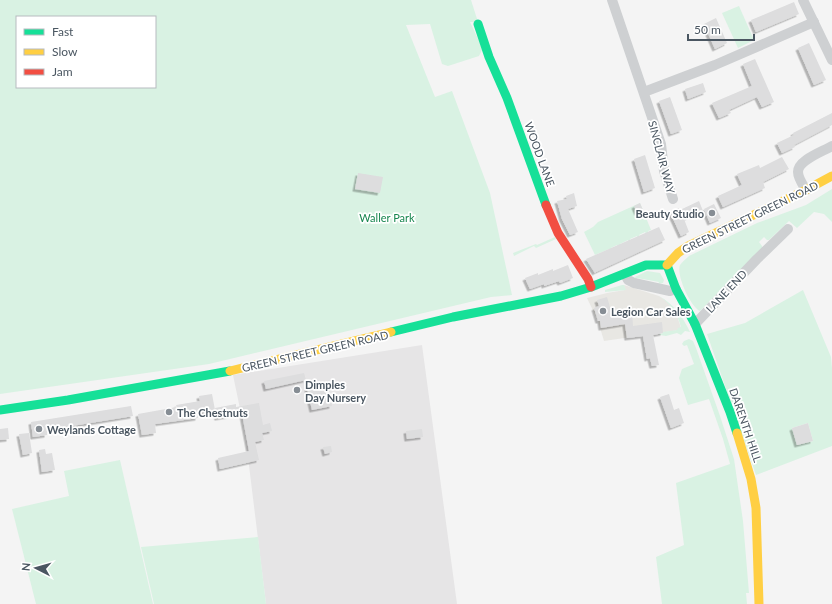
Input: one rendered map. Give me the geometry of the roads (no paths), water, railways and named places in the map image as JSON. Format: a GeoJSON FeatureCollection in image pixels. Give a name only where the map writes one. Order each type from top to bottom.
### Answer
{"type":"FeatureCollection","features":[{"type":"Feature","properties":{"kind":"main road","name":"WOOD LANE"},"geometry":{"type":"LineString","coordinates":[[478,24],[489,57],[507,98],[541,194],[558,233],[591,286]]}},
{"type":"Feature","properties":{"kind":"main road","name":"GREEN STREET GREEN ROAD"},"geometry":{"type":"LineString","coordinates":[[0,410],[68,400],[244,368],[453,317],[562,296],[646,265],[667,265],[678,253],[688,246],[806,190],[832,176]]}},
{"type":"Feature","properties":{"kind":"main road","name":"DARENTH HILL"},"geometry":{"type":"LineString","coordinates":[[667,265],[676,289],[695,324],[730,412],[751,479],[756,508],[759,604]]}},
{"type":"Feature","properties":{"kind":"street","name":"SINCLAIR WAY"},"geometry":{"type":"LineString","coordinates":[[612,0],[661,144],[664,171],[673,199]]}},
{"type":"Feature","properties":{"kind":"street"},"geometry":{"type":"LineString","coordinates":[[803,0],[832,60]]}},
{"type":"Feature","properties":{"kind":"street"},"geometry":{"type":"LineString","coordinates":[[644,92],[715,65],[814,22]]}},
{"type":"Feature","properties":{"kind":"street"},"geometry":{"type":"LineString","coordinates":[[806,190],[799,176],[798,171],[800,165],[804,161],[832,146]]}},
{"type":"Feature","properties":{"kind":"street","name":"LANE END"},"geometry":{"type":"LineString","coordinates":[[695,324],[788,229]]}},
{"type":"Feature","properties":{"kind":"street"},"geometry":{"type":"LineString","coordinates":[[625,274],[628,280],[645,286],[670,291],[676,289]]}},
{"type":"Feature","properties":{"kind":"place","name":"Beauty Studio"},"geometry":{"type":"Point","coordinates":[712,213]}},
{"type":"Feature","properties":{"kind":"place","name":"Legion Car Sales"},"geometry":{"type":"Point","coordinates":[603,311]}},
{"type":"Feature","properties":{"kind":"place","name":"Dimples Day Nursery"},"geometry":{"type":"Point","coordinates":[297,390]}},
{"type":"Feature","properties":{"kind":"place","name":"The Chestnuts"},"geometry":{"type":"Point","coordinates":[169,412]}},
{"type":"Feature","properties":{"kind":"place","name":"Weylands Cottage"},"geometry":{"type":"Point","coordinates":[39,429]}},
{"type":"Feature","properties":{"kind":"park label","name":"Waller Park"},"geometry":{"type":"Point","coordinates":[387,217]}}]}
